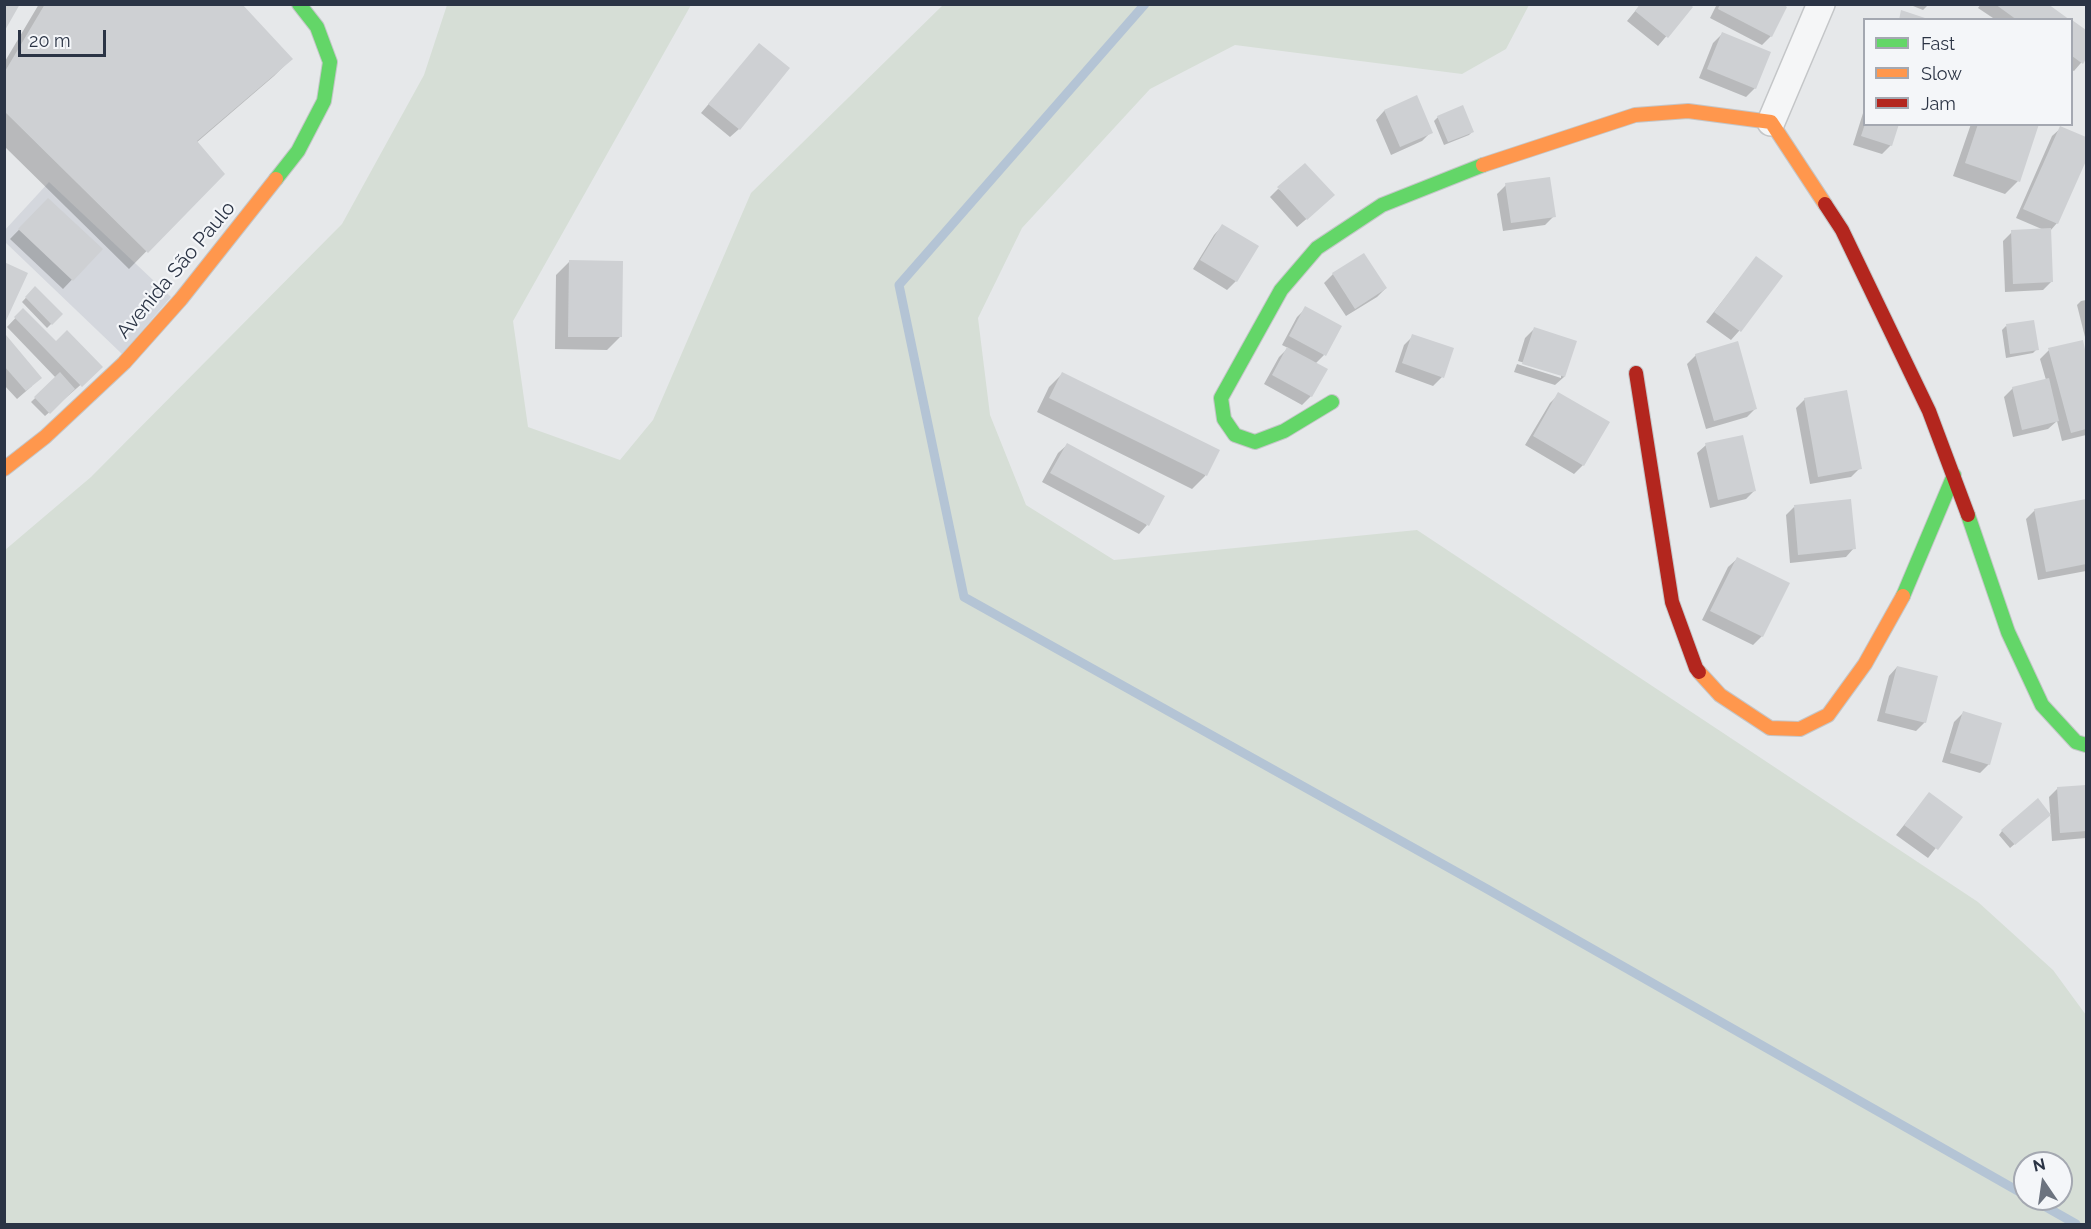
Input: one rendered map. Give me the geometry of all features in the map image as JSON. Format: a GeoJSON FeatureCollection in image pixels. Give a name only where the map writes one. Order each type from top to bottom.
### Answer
{"type":"FeatureCollection","features":[{"type":"Feature","properties":{"kind":"street","name":"Avenida São Paulo"},"geometry":{"type":"LineString","coordinates":[[4,469],[45,437],[124,363],[182,298],[298,151],[324,101],[330,62],[317,27],[298,4]]}},
{"type":"Feature","properties":{"kind":"street"},"geometry":{"type":"LineString","coordinates":[[1771,122],[1821,4]]}},
{"type":"Feature","properties":{"kind":"street"},"geometry":{"type":"LineString","coordinates":[[1332,402],[1284,431],[1255,442],[1235,435],[1224,419],[1221,398],[1281,290],[1317,248],[1382,205],[1500,158],[1635,114],[1688,111],[1771,122],[1842,230],[1929,411],[1954,475],[2008,632],[2042,705],[2076,742],[2086,745]]}},
{"type":"Feature","properties":{"kind":"street"},"geometry":{"type":"LineString","coordinates":[[1636,373],[1672,602],[1696,668],[1720,696],[1770,728],[1800,729],[1828,715],[1865,664],[1907,590],[1954,475]]}},
{"type":"Feature","properties":{"kind":"shaded area"},"geometry":{"type":"Polygon","coordinates":[[[447,5],[691,5],[513,321],[528,427],[620,460],[653,420],[751,193],[943,5],[1529,5],[1506,49],[1462,74],[1235,45],[1150,89],[1022,228],[978,318],[990,415],[1026,505],[1114,560],[1417,530],[1978,902],[2053,970],[2086,1015],[2086,1224],[5,1224],[5,550],[91,477],[342,224],[424,75],[447,5]]]}},
{"type":"Feature","properties":{"kind":"shaded area"},"geometry":{"type":"Polygon","coordinates":[[[49,182],[171,297],[122,354],[5,242],[4,231],[49,182]]]}},
{"type":"Feature","properties":{"kind":"building"},"geometry":{"type":"Polygon","coordinates":[[[4,4],[20,4],[4,32],[4,4]]]}},
{"type":"Feature","properties":{"kind":"building"},"geometry":{"type":"Polygon","coordinates":[[[45,4],[242,4],[293,59],[197,141],[225,174],[148,253],[4,111],[4,73],[45,4]]]}},
{"type":"Feature","properties":{"kind":"building"},"geometry":{"type":"Polygon","coordinates":[[[1640,4],[1690,4],[1693,7],[1668,38],[1635,11],[1640,4]]]}},
{"type":"Feature","properties":{"kind":"building"},"geometry":{"type":"Polygon","coordinates":[[[1720,4],[1783,4],[1787,7],[1772,37],[1718,9],[1720,4]]]}},
{"type":"Feature","properties":{"kind":"building"},"geometry":{"type":"Polygon","coordinates":[[[1995,4],[2048,4],[2067,18],[2014,18],[1995,4]]]}},
{"type":"Feature","properties":{"kind":"building"},"geometry":{"type":"Polygon","coordinates":[[[1901,10],[1925,18],[1899,18],[1901,10]]]}},
{"type":"Feature","properties":{"kind":"building"},"geometry":{"type":"Polygon","coordinates":[[[2073,21],[2086,30],[2086,59],[2083,64],[2073,57],[2073,21]]]}},
{"type":"Feature","properties":{"kind":"building"},"geometry":{"type":"Polygon","coordinates":[[[1722,32],[1771,52],[1756,89],[1707,69],[1722,32]]]}},
{"type":"Feature","properties":{"kind":"building"},"geometry":{"type":"Polygon","coordinates":[[[759,43],[790,68],[740,130],[708,104],[759,43]]]}},
{"type":"Feature","properties":{"kind":"building"},"geometry":{"type":"Polygon","coordinates":[[[1417,95],[1433,133],[1400,147],[1384,110],[1417,95]]]}},
{"type":"Feature","properties":{"kind":"building"},"geometry":{"type":"Polygon","coordinates":[[[1463,105],[1474,132],[1448,142],[1437,116],[1463,105]]]}},
{"type":"Feature","properties":{"kind":"building"},"geometry":{"type":"Polygon","coordinates":[[[1864,126],[1898,126],[1892,146],[1861,136],[1864,126]]]}},
{"type":"Feature","properties":{"kind":"building"},"geometry":{"type":"Polygon","coordinates":[[[1977,126],[2038,126],[2020,182],[1965,163],[1977,126]]]}},
{"type":"Feature","properties":{"kind":"building"},"geometry":{"type":"Polygon","coordinates":[[[2060,126],[2086,137],[2086,161],[2058,224],[2023,209],[2060,126]]]}},
{"type":"Feature","properties":{"kind":"building"},"geometry":{"type":"Polygon","coordinates":[[[1305,163],[1335,195],[1307,220],[1277,187],[1305,163]]]}},
{"type":"Feature","properties":{"kind":"building"},"geometry":{"type":"Polygon","coordinates":[[[1550,177],[1556,217],[1511,223],[1505,183],[1550,177]]]}},
{"type":"Feature","properties":{"kind":"building"},"geometry":{"type":"Polygon","coordinates":[[[48,198],[103,249],[73,281],[18,229],[48,198]]]}},
{"type":"Feature","properties":{"kind":"building"},"geometry":{"type":"Polygon","coordinates":[[[1222,224],[1259,246],[1237,282],[1200,260],[1222,224]]]}},
{"type":"Feature","properties":{"kind":"building"},"geometry":{"type":"Polygon","coordinates":[[[2051,228],[2053,282],[2013,284],[2011,230],[2051,228]]]}},
{"type":"Feature","properties":{"kind":"building"},"geometry":{"type":"Polygon","coordinates":[[[1364,253],[1387,288],[1355,309],[1332,273],[1364,253]]]}},
{"type":"Feature","properties":{"kind":"building"},"geometry":{"type":"Polygon","coordinates":[[[1756,256],[1783,276],[1741,332],[1714,312],[1756,256]]]}},
{"type":"Feature","properties":{"kind":"building"},"geometry":{"type":"Polygon","coordinates":[[[569,260],[623,261],[622,337],[568,337],[569,260]]]}},
{"type":"Feature","properties":{"kind":"building"},"geometry":{"type":"Polygon","coordinates":[[[4,262],[28,273],[4,325],[4,262]]]}},
{"type":"Feature","properties":{"kind":"building"},"geometry":{"type":"Polygon","coordinates":[[[35,286],[63,314],[52,325],[25,297],[35,286]]]}},
{"type":"Feature","properties":{"kind":"building"},"geometry":{"type":"Polygon","coordinates":[[[1305,306],[1342,326],[1326,356],[1289,336],[1305,306]]]}},
{"type":"Feature","properties":{"kind":"building"},"geometry":{"type":"Polygon","coordinates":[[[23,308],[56,341],[67,330],[103,367],[82,387],[14,317],[23,308]]]}},
{"type":"Feature","properties":{"kind":"building"},"geometry":{"type":"Polygon","coordinates":[[[2034,320],[2039,350],[2010,354],[2006,324],[2034,320]]]}},
{"type":"Feature","properties":{"kind":"building"},"geometry":{"type":"Polygon","coordinates":[[[1534,327],[1577,341],[1565,377],[1522,364],[1534,327]]]}},
{"type":"Feature","properties":{"kind":"building"},"geometry":{"type":"Polygon","coordinates":[[[1412,334],[1454,348],[1444,378],[1402,363],[1412,334]]]}},
{"type":"Feature","properties":{"kind":"building"},"geometry":{"type":"Polygon","coordinates":[[[6,335],[42,378],[26,391],[4,366],[4,337],[6,335]]]}},
{"type":"Feature","properties":{"kind":"building"},"geometry":{"type":"Polygon","coordinates":[[[2083,340],[2086,354],[2086,429],[2071,433],[2048,348],[2083,340]]]}},
{"type":"Feature","properties":{"kind":"building"},"geometry":{"type":"Polygon","coordinates":[[[1738,341],[1757,409],[1714,421],[1695,354],[1738,341]]]}},
{"type":"Feature","properties":{"kind":"building"},"geometry":{"type":"Polygon","coordinates":[[[1287,347],[1328,369],[1312,397],[1272,375],[1287,347]]]}},
{"type":"Feature","properties":{"kind":"building"},"geometry":{"type":"Polygon","coordinates":[[[60,372],[75,389],[50,414],[34,397],[60,372]]]}},
{"type":"Feature","properties":{"kind":"building"},"geometry":{"type":"Polygon","coordinates":[[[1062,372],[1220,450],[1207,476],[1049,398],[1062,372]]]}},
{"type":"Feature","properties":{"kind":"building"},"geometry":{"type":"Polygon","coordinates":[[[2049,378],[2059,421],[2022,430],[2012,387],[2049,378]]]}},
{"type":"Feature","properties":{"kind":"building"},"geometry":{"type":"Polygon","coordinates":[[[1847,390],[1862,469],[1818,477],[1804,398],[1847,390]]]}},
{"type":"Feature","properties":{"kind":"building"},"geometry":{"type":"Polygon","coordinates":[[[1558,392],[1610,422],[1584,466],[1533,436],[1558,392]]]}},
{"type":"Feature","properties":{"kind":"building"},"geometry":{"type":"Polygon","coordinates":[[[1743,435],[1756,491],[1718,500],[1705,443],[1743,435]]]}},
{"type":"Feature","properties":{"kind":"building"},"geometry":{"type":"Polygon","coordinates":[[[1067,443],[1165,496],[1149,526],[1050,473],[1067,443]]]}},
{"type":"Feature","properties":{"kind":"building"},"geometry":{"type":"Polygon","coordinates":[[[1851,499],[1856,549],[1798,555],[1794,505],[1851,499]]]}},
{"type":"Feature","properties":{"kind":"building"},"geometry":{"type":"Polygon","coordinates":[[[2086,499],[2086,564],[2046,572],[2034,509],[2086,499]]]}},
{"type":"Feature","properties":{"kind":"building"},"geometry":{"type":"Polygon","coordinates":[[[1737,557],[1790,583],[1763,637],[1710,611],[1737,557]]]}},
{"type":"Feature","properties":{"kind":"building"},"geometry":{"type":"Polygon","coordinates":[[[1897,666],[1938,676],[1926,723],[1885,713],[1897,666]]]}},
{"type":"Feature","properties":{"kind":"building"},"geometry":{"type":"Polygon","coordinates":[[[1963,711],[2002,723],[1990,765],[1950,753],[1963,711]]]}},
{"type":"Feature","properties":{"kind":"building"},"geometry":{"type":"Polygon","coordinates":[[[2086,785],[2086,831],[2060,833],[2057,787],[2086,785]]]}},
{"type":"Feature","properties":{"kind":"building"},"geometry":{"type":"Polygon","coordinates":[[[1929,792],[1963,817],[1938,850],[1904,825],[1929,792]]]}},
{"type":"Feature","properties":{"kind":"building"},"geometry":{"type":"Polygon","coordinates":[[[2038,798],[2051,815],[2015,845],[2001,830],[2038,798]]]}},
{"type":"Feature","properties":{"kind":"waterway"},"geometry":{"type":"LineString","coordinates":[[1145,4],[899,285],[964,597],[1487,889],[2013,1188]]}},
{"type":"Feature","properties":{"kind":"waterway"},"geometry":{"type":"LineString","coordinates":[[2053,1211],[2076,1224]]}},
{"type":"Feature","properties":{"kind":"traffic: fast"},"geometry":{"type":"LineString","coordinates":[[276,179],[298,151],[324,101],[330,62],[317,27],[299,4]]}},
{"type":"Feature","properties":{"kind":"traffic: fast"},"geometry":{"type":"LineString","coordinates":[[1332,402],[1284,431],[1255,442],[1235,435],[1224,419],[1221,398],[1281,290],[1317,248],[1382,205],[1483,165]]}},
{"type":"Feature","properties":{"kind":"traffic: fast"},"geometry":{"type":"LineString","coordinates":[[1903,596],[1954,475]]}},
{"type":"Feature","properties":{"kind":"traffic: fast"},"geometry":{"type":"LineString","coordinates":[[1968,515],[2008,632],[2042,705],[2076,742],[2086,745]]}},
{"type":"Feature","properties":{"kind":"traffic: slow"},"geometry":{"type":"LineString","coordinates":[[1483,165],[1635,115],[1688,111],[1771,122],[1825,204]]}},
{"type":"Feature","properties":{"kind":"traffic: slow"},"geometry":{"type":"LineString","coordinates":[[4,469],[45,437],[124,363],[181,299],[276,179]]}},
{"type":"Feature","properties":{"kind":"traffic: slow"},"geometry":{"type":"LineString","coordinates":[[1699,672],[1720,695],[1770,728],[1800,729],[1828,715],[1865,664],[1903,596]]}},
{"type":"Feature","properties":{"kind":"traffic: jam"},"geometry":{"type":"LineString","coordinates":[[1825,204],[1842,230],[1929,411],[1968,515]]}},
{"type":"Feature","properties":{"kind":"traffic: jam"},"geometry":{"type":"LineString","coordinates":[[1636,373],[1672,602],[1699,672]]}}]}
